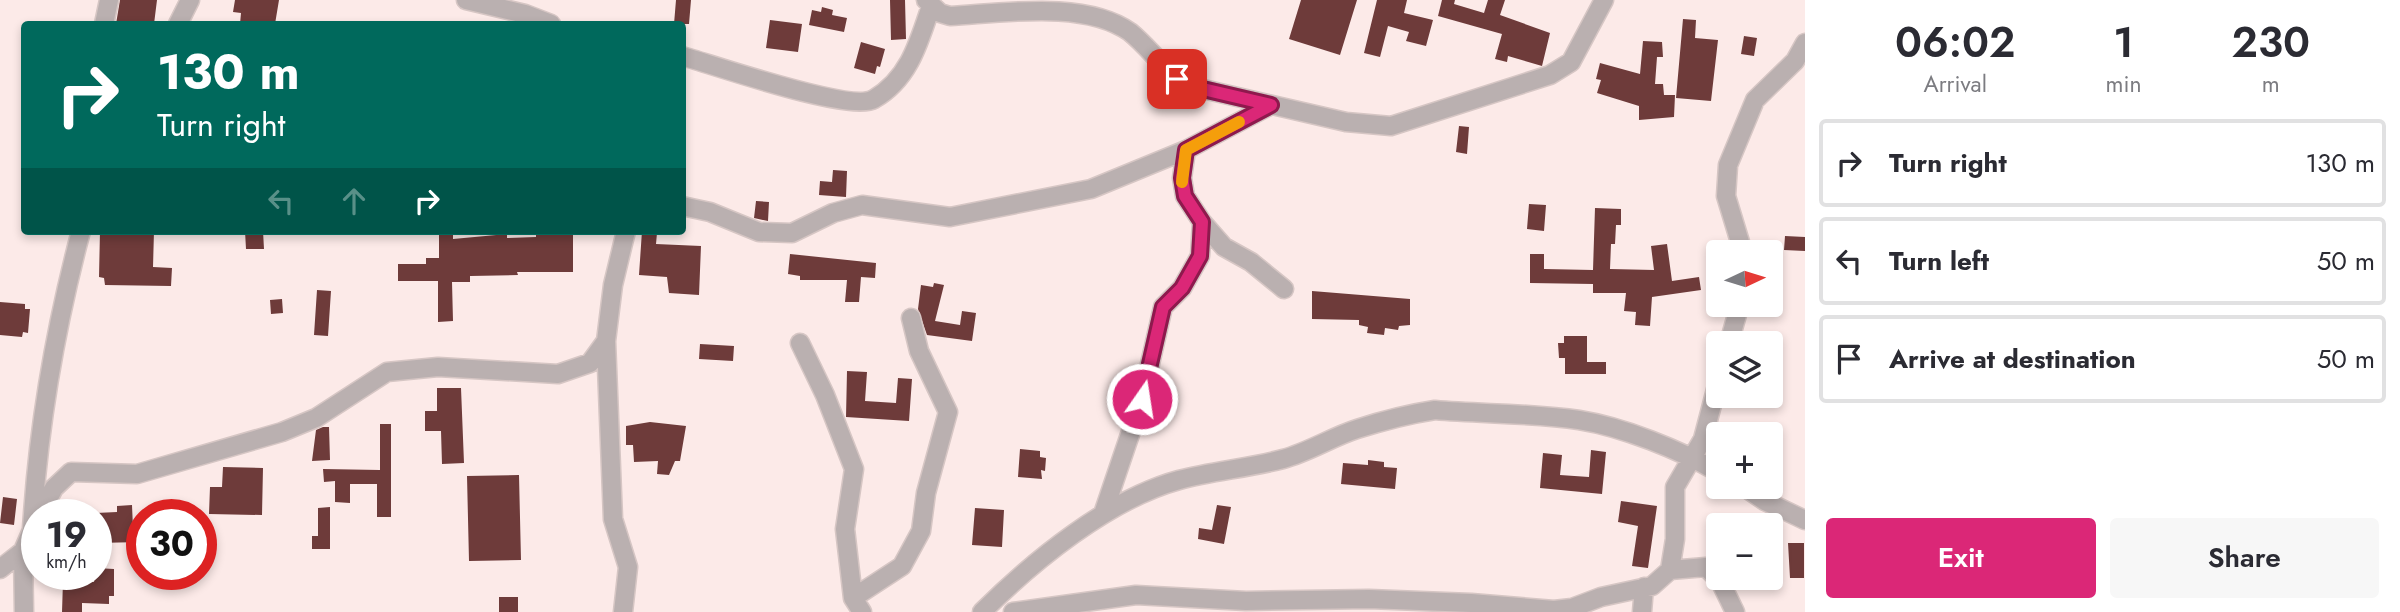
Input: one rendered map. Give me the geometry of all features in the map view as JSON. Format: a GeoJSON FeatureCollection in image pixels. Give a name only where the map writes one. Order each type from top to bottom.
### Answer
{"type":"FeatureCollection","features":[{"type":"Feature","properties":{"kind":"street"},"geometry":{"type":"LineString","coordinates":[[105,21],[109,0]]}},
{"type":"Feature","properties":{"kind":"street"},"geometry":{"type":"LineString","coordinates":[[180,21],[190,0]]}},
{"type":"Feature","properties":{"kind":"street"},"geometry":{"type":"LineString","coordinates":[[466,0],[543,21]]}},
{"type":"Feature","properties":{"kind":"street"},"geometry":{"type":"LineString","coordinates":[[686,57],[784,86],[856,102],[872,101],[903,76],[918,47],[928,3],[950,16],[1059,10],[1099,15],[1128,30],[1177,79],[1190,86],[1346,122],[1391,126],[1550,75],[1571,62],[1604,0]]}},
{"type":"Feature","properties":{"kind":"street"},"geometry":{"type":"LineString","coordinates":[[1739,240],[1726,197],[1728,165],[1755,100],[1795,61],[1805,44]]}},
{"type":"Feature","properties":{"kind":"street"},"geometry":{"type":"LineString","coordinates":[[686,207],[710,212],[759,232],[792,233],[833,213],[862,205],[950,217],[1091,188],[1186,150],[1271,105]]}},
{"type":"Feature","properties":{"kind":"street"},"geometry":{"type":"LineString","coordinates":[[1186,150],[1182,178],[1185,196],[1202,222],[1224,247],[1251,262],[1283,289]]}},
{"type":"Feature","properties":{"kind":"street"},"geometry":{"type":"LineString","coordinates":[[1103,514],[1142,399],[1163,307],[1182,288],[1200,256],[1202,222]]}},
{"type":"Feature","properties":{"kind":"street"},"geometry":{"type":"LineString","coordinates":[[37,499],[44,400],[62,301],[80,235]]}},
{"type":"Feature","properties":{"kind":"street"},"geometry":{"type":"LineString","coordinates":[[623,612],[628,567],[613,519],[606,341],[612,285],[625,235]]}},
{"type":"Feature","properties":{"kind":"street"},"geometry":{"type":"LineString","coordinates":[[858,605],[902,566],[921,531],[926,493],[948,412],[919,351],[911,318]]}},
{"type":"Feature","properties":{"kind":"street"},"geometry":{"type":"LineString","coordinates":[[48,499],[54,488],[71,472],[137,474],[282,432],[316,418],[387,372],[438,367],[558,374],[590,363],[606,341]]}},
{"type":"Feature","properties":{"kind":"street"},"geometry":{"type":"LineString","coordinates":[[800,343],[825,395],[854,469],[845,529],[858,605]]}},
{"type":"Feature","properties":{"kind":"street"},"geometry":{"type":"LineString","coordinates":[[1670,570],[1675,539],[1675,487],[1703,439],[1711,408]]}},
{"type":"Feature","properties":{"kind":"street"},"geometry":{"type":"LineString","coordinates":[[982,612],[1005,589],[1103,514],[1148,490],[1180,480],[1283,459],[1326,444],[1356,429],[1435,410],[1582,420],[1628,431],[1706,465]]}},
{"type":"Feature","properties":{"kind":"street"},"geometry":{"type":"LineString","coordinates":[[1762,499],[1805,520]]}},
{"type":"Feature","properties":{"kind":"street"},"geometry":{"type":"LineString","coordinates":[[0,569],[21,553]]}},
{"type":"Feature","properties":{"kind":"street"},"geometry":{"type":"LineString","coordinates":[[1013,612],[1136,595],[1246,601],[1369,599],[1554,610],[1572,608],[1601,597],[1652,586],[1670,570],[1706,568],[1720,581],[1735,612]]}},
{"type":"Feature","properties":{"kind":"street"},"geometry":{"type":"LineString","coordinates":[[1642,612],[1644,587]]}},
{"type":"Feature","properties":{"kind":"street"},"geometry":{"type":"LineString","coordinates":[[24,590],[24,612]]}},
{"type":"Feature","properties":{"kind":"building"},"geometry":{"type":"Polygon","coordinates":[[[120,0],[157,0],[154,21],[116,21],[120,0]]]}},
{"type":"Feature","properties":{"kind":"building"},"geometry":{"type":"Polygon","coordinates":[[[235,0],[279,0],[276,21],[240,21],[241,13],[233,12],[235,0]]]}},
{"type":"Feature","properties":{"kind":"building"},"geometry":{"type":"Polygon","coordinates":[[[676,0],[691,0],[689,24],[686,24],[686,21],[674,21],[676,0]]]}},
{"type":"Feature","properties":{"kind":"building"},"geometry":{"type":"Polygon","coordinates":[[[890,0],[905,0],[906,39],[891,40],[890,0]]]}},
{"type":"Feature","properties":{"kind":"building"},"geometry":{"type":"Polygon","coordinates":[[[1301,0],[1357,0],[1340,55],[1289,39],[1301,0]]]}},
{"type":"Feature","properties":{"kind":"building"},"geometry":{"type":"Polygon","coordinates":[[[1377,0],[1407,0],[1404,13],[1433,20],[1426,46],[1406,41],[1409,32],[1388,26],[1380,57],[1364,53],[1377,0]]]}},
{"type":"Feature","properties":{"kind":"building"},"geometry":{"type":"Polygon","coordinates":[[[1442,0],[1455,0],[1454,4],[1484,13],[1488,0],[1505,0],[1500,15],[1550,33],[1542,66],[1508,56],[1507,62],[1495,59],[1502,34],[1438,16],[1442,0]]]}},
{"type":"Feature","properties":{"kind":"building"},"geometry":{"type":"Polygon","coordinates":[[[822,7],[833,10],[832,15],[847,18],[844,32],[809,25],[812,10],[821,12],[822,7]]]}},
{"type":"Feature","properties":{"kind":"building"},"geometry":{"type":"Polygon","coordinates":[[[1683,19],[1696,20],[1695,38],[1718,40],[1711,101],[1676,98],[1683,19]]]}},
{"type":"Feature","properties":{"kind":"building"},"geometry":{"type":"Polygon","coordinates":[[[770,20],[802,24],[798,52],[766,48],[770,20]]]}},
{"type":"Feature","properties":{"kind":"building"},"geometry":{"type":"Polygon","coordinates":[[[1744,36],[1757,38],[1754,56],[1741,54],[1744,36]]]}},
{"type":"Feature","properties":{"kind":"building"},"geometry":{"type":"Polygon","coordinates":[[[1643,41],[1662,42],[1663,57],[1657,57],[1655,84],[1663,84],[1664,95],[1675,95],[1674,117],[1639,120],[1639,106],[1597,93],[1601,80],[1596,79],[1600,63],[1640,74],[1643,41]]]}},
{"type":"Feature","properties":{"kind":"building"},"geometry":{"type":"Polygon","coordinates":[[[861,42],[885,49],[875,74],[854,68],[861,42]]]}},
{"type":"Feature","properties":{"kind":"building"},"geometry":{"type":"Polygon","coordinates":[[[1459,126],[1469,127],[1467,154],[1456,152],[1459,126]]]}},
{"type":"Feature","properties":{"kind":"building"},"geometry":{"type":"Polygon","coordinates":[[[833,170],[847,171],[846,197],[819,195],[820,181],[832,182],[833,170]]]}},
{"type":"Feature","properties":{"kind":"building"},"geometry":{"type":"Polygon","coordinates":[[[756,201],[769,202],[768,221],[754,218],[756,201]]]}},
{"type":"Feature","properties":{"kind":"building"},"geometry":{"type":"Polygon","coordinates":[[[1529,204],[1546,205],[1544,231],[1527,229],[1529,204]]]}},
{"type":"Feature","properties":{"kind":"building"},"geometry":{"type":"Polygon","coordinates":[[[1595,208],[1621,209],[1621,225],[1616,225],[1615,244],[1611,244],[1610,269],[1654,270],[1651,246],[1667,244],[1672,281],[1699,277],[1701,290],[1652,297],[1650,326],[1635,325],[1636,312],[1624,311],[1626,293],[1593,293],[1593,284],[1530,283],[1530,254],[1544,254],[1544,269],[1593,270],[1595,208]]]}},
{"type":"Feature","properties":{"kind":"building"},"geometry":{"type":"Polygon","coordinates":[[[100,235],[154,235],[153,267],[172,268],[171,286],[105,285],[104,278],[99,277],[100,235]]]}},
{"type":"Feature","properties":{"kind":"building"},"geometry":{"type":"Polygon","coordinates":[[[245,235],[263,235],[264,249],[246,249],[245,235]]]}},
{"type":"Feature","properties":{"kind":"building"},"geometry":{"type":"Polygon","coordinates":[[[439,235],[453,235],[453,239],[496,235],[507,235],[507,238],[573,235],[573,272],[517,272],[518,275],[470,276],[470,282],[452,282],[453,321],[438,322],[438,281],[398,281],[398,264],[426,264],[426,258],[439,258],[439,235]]]}},
{"type":"Feature","properties":{"kind":"building"},"geometry":{"type":"Polygon","coordinates":[[[642,235],[657,235],[656,244],[701,246],[699,295],[669,293],[667,277],[639,275],[642,235]]]}},
{"type":"Feature","properties":{"kind":"building"},"geometry":{"type":"Polygon","coordinates":[[[1785,236],[1805,237],[1805,251],[1784,250],[1785,236]]]}},
{"type":"Feature","properties":{"kind":"building"},"geometry":{"type":"Polygon","coordinates":[[[790,254],[876,263],[875,278],[861,277],[859,302],[845,302],[847,280],[800,280],[800,276],[788,274],[790,254]]]}},
{"type":"Feature","properties":{"kind":"building"},"geometry":{"type":"Polygon","coordinates":[[[934,283],[944,285],[935,321],[960,325],[962,311],[976,313],[972,341],[927,335],[918,309],[921,285],[933,287],[934,283]]]}},
{"type":"Feature","properties":{"kind":"building"},"geometry":{"type":"Polygon","coordinates":[[[317,290],[331,291],[328,336],[314,335],[317,290]]]}},
{"type":"Feature","properties":{"kind":"building"},"geometry":{"type":"Polygon","coordinates":[[[1312,291],[1410,299],[1410,325],[1399,326],[1398,330],[1385,328],[1384,335],[1367,333],[1368,327],[1359,325],[1359,320],[1312,319],[1312,291]]]}},
{"type":"Feature","properties":{"kind":"building"},"geometry":{"type":"Polygon","coordinates":[[[282,299],[283,313],[271,314],[270,300],[282,299]]]}},
{"type":"Feature","properties":{"kind":"building"},"geometry":{"type":"Polygon","coordinates":[[[0,302],[25,304],[25,309],[30,309],[28,333],[23,332],[22,337],[0,335],[0,302]]]}},
{"type":"Feature","properties":{"kind":"building"},"geometry":{"type":"Polygon","coordinates":[[[1564,336],[1587,336],[1587,362],[1606,362],[1606,374],[1565,374],[1565,358],[1559,358],[1558,343],[1564,343],[1564,336]]]}},
{"type":"Feature","properties":{"kind":"building"},"geometry":{"type":"Polygon","coordinates":[[[700,344],[734,346],[733,361],[699,359],[700,344]]]}},
{"type":"Feature","properties":{"kind":"building"},"geometry":{"type":"Polygon","coordinates":[[[847,371],[867,372],[865,401],[896,403],[898,378],[912,379],[909,421],[846,417],[847,371]]]}},
{"type":"Feature","properties":{"kind":"building"},"geometry":{"type":"Polygon","coordinates":[[[437,388],[461,388],[464,463],[442,464],[441,431],[425,431],[425,411],[437,411],[437,388]]]}},
{"type":"Feature","properties":{"kind":"building"},"geometry":{"type":"Polygon","coordinates":[[[650,422],[686,426],[680,461],[675,461],[669,475],[657,474],[658,461],[634,462],[633,445],[626,445],[626,426],[650,422]]]}},
{"type":"Feature","properties":{"kind":"building"},"geometry":{"type":"Polygon","coordinates":[[[380,424],[391,424],[391,517],[377,517],[377,484],[350,484],[350,503],[335,502],[335,481],[324,482],[323,469],[380,470],[380,424]]]}},
{"type":"Feature","properties":{"kind":"building"},"geometry":{"type":"Polygon","coordinates":[[[329,427],[330,460],[312,461],[316,430],[329,427]]]}},
{"type":"Feature","properties":{"kind":"building"},"geometry":{"type":"Polygon","coordinates":[[[1020,449],[1040,451],[1040,457],[1046,458],[1045,471],[1041,470],[1042,479],[1018,477],[1020,449]]]}},
{"type":"Feature","properties":{"kind":"building"},"geometry":{"type":"Polygon","coordinates":[[[1591,450],[1606,452],[1602,494],[1540,488],[1543,453],[1562,455],[1560,475],[1589,477],[1591,450]]]}},
{"type":"Feature","properties":{"kind":"building"},"geometry":{"type":"Polygon","coordinates":[[[1368,460],[1384,462],[1384,467],[1397,468],[1395,489],[1341,484],[1343,463],[1368,465],[1368,460]]]}},
{"type":"Feature","properties":{"kind":"building"},"geometry":{"type":"Polygon","coordinates":[[[223,467],[263,468],[262,515],[217,514],[217,499],[210,499],[210,487],[222,487],[223,467]]]}},
{"type":"Feature","properties":{"kind":"building"},"geometry":{"type":"Polygon","coordinates":[[[519,475],[521,560],[469,561],[467,476],[519,475]]]}},
{"type":"Feature","properties":{"kind":"building"},"geometry":{"type":"Polygon","coordinates":[[[3,497],[17,499],[14,525],[0,523],[3,497]]]}},
{"type":"Feature","properties":{"kind":"building"},"geometry":{"type":"Polygon","coordinates":[[[1621,501],[1657,506],[1648,568],[1632,566],[1638,526],[1618,522],[1621,501]]]}},
{"type":"Feature","properties":{"kind":"building"},"geometry":{"type":"Polygon","coordinates":[[[126,505],[126,542],[112,543],[112,512],[117,512],[117,506],[126,505]]]}},
{"type":"Feature","properties":{"kind":"building"},"geometry":{"type":"Polygon","coordinates":[[[1217,505],[1231,507],[1224,544],[1198,539],[1199,528],[1212,530],[1217,505]]]}},
{"type":"Feature","properties":{"kind":"building"},"geometry":{"type":"Polygon","coordinates":[[[330,507],[330,549],[312,549],[312,536],[318,536],[318,508],[330,507]]]}},
{"type":"Feature","properties":{"kind":"building"},"geometry":{"type":"Polygon","coordinates":[[[975,508],[1004,510],[1002,547],[972,545],[975,508]]]}},
{"type":"Feature","properties":{"kind":"building"},"geometry":{"type":"Polygon","coordinates":[[[1788,543],[1804,543],[1804,578],[1790,578],[1788,543]]]}},
{"type":"Feature","properties":{"kind":"building"},"geometry":{"type":"Polygon","coordinates":[[[114,569],[114,596],[109,596],[109,604],[82,603],[82,612],[62,612],[63,590],[112,590],[114,569]]]}},
{"type":"Feature","properties":{"kind":"building"},"geometry":{"type":"Polygon","coordinates":[[[499,597],[518,597],[518,612],[499,612],[499,597]]]}},
{"type":"Feature","properties":{"kind":"slow traffic"},"geometry":{"type":"LineString","coordinates":[[1182,182],[1186,150],[1239,122]]}},
{"type":"Feature","properties":{"kind":"route"},"geometry":{"type":"LineString","coordinates":[[1142,399],[1163,307],[1182,288],[1200,256],[1202,222],[1185,196],[1182,178],[1186,150],[1271,105],[1190,86],[1177,79]]}}]}
